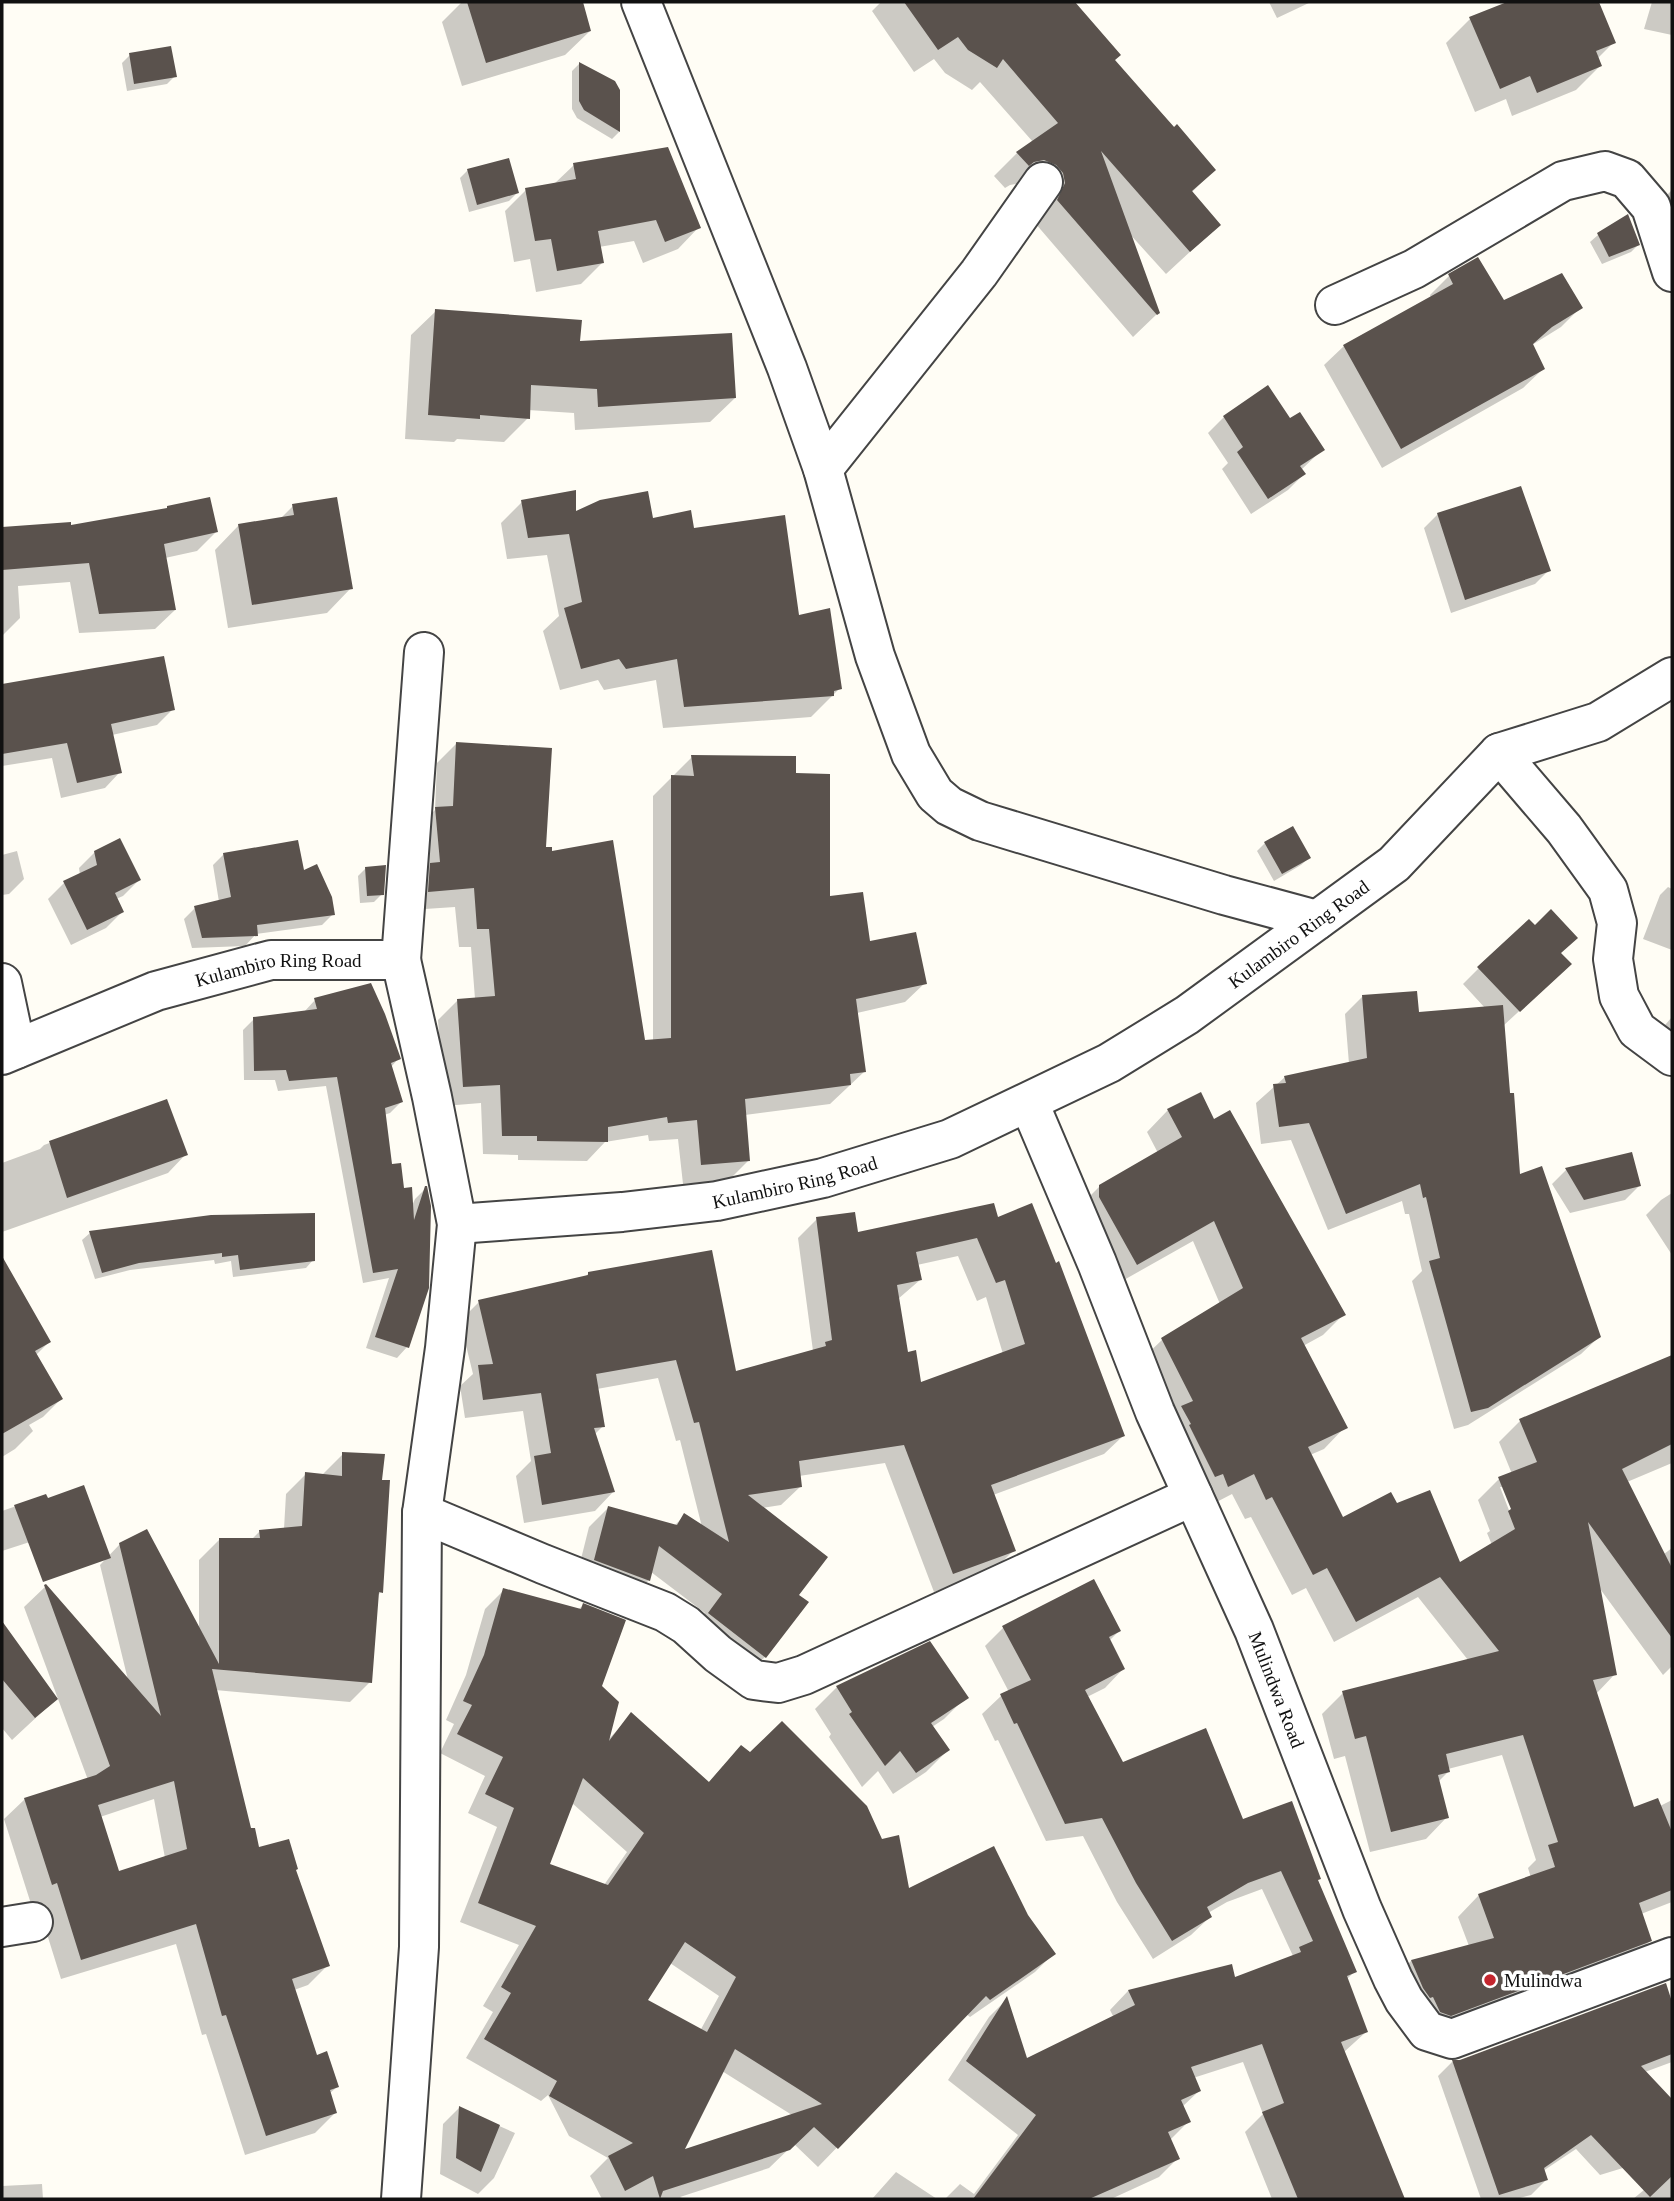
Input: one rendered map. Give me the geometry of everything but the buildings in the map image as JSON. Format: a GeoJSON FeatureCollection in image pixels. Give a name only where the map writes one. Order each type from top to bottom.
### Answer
{"type":"FeatureCollection","features":[{"type":"Feature","properties":{"kind":"street"},"geometry":{"type":"LineString","coordinates":[[642,2],[787,368],[823,469],[875,656],[911,754],[935,794],[949,806],[980,821],[1317,920]]}},
{"type":"Feature","properties":{"kind":"street"},"geometry":{"type":"LineString","coordinates":[[1335,305],[1414,269],[1563,181],[1605,171],[1627,179],[1651,207],[1672,272]]}},
{"type":"Feature","properties":{"kind":"street"},"geometry":{"type":"LineString","coordinates":[[823,469],[979,273],[1043,182]]}},
{"type":"Feature","properties":{"kind":"street"},"geometry":{"type":"LineString","coordinates":[[401,2199],[419,1947],[422,1513],[446,1348],[457,1224],[401,960],[424,652]]}},
{"type":"Feature","properties":{"kind":"street","name":"Kulambiro Ring Road"},"geometry":{"type":"LineString","coordinates":[[457,1224],[622,1212],[717,1201],[823,1178],[950,1139],[1109,1063],[1186,1015],[1394,864],[1499,753],[1598,722],[1672,677]]}},
{"type":"Feature","properties":{"kind":"street"},"geometry":{"type":"LineString","coordinates":[[1499,753],[1564,829],[1608,890],[1617,923],[1613,959],[1619,996],[1637,1030],[1672,1056]]}},
{"type":"Feature","properties":{"kind":"street","name":"Kulambiro Ring Road"},"geometry":{"type":"LineString","coordinates":[[9,1052],[156,991],[271,960],[401,960]]}},
{"type":"Feature","properties":{"kind":"street"},"geometry":{"type":"LineString","coordinates":[[2,983],[9,1052]]}},
{"type":"Feature","properties":{"kind":"street","name":"Mulindwa Road"},"geometry":{"type":"LineString","coordinates":[[1029,1103],[1156,1412],[1254,1630],[1362,1909],[1404,2000],[1427,2031],[1452,2039],[1672,1957]]}},
{"type":"Feature","properties":{"kind":"street"},"geometry":{"type":"LineString","coordinates":[[422,1513],[665,1612],[686,1625],[718,1654],[754,1680],[778,1683],[804,1675],[1192,1496]]}},
{"type":"Feature","properties":{"kind":"place","name":"Mulindwa"},"geometry":{"type":"Point","coordinates":[1490,1980]}}]}
